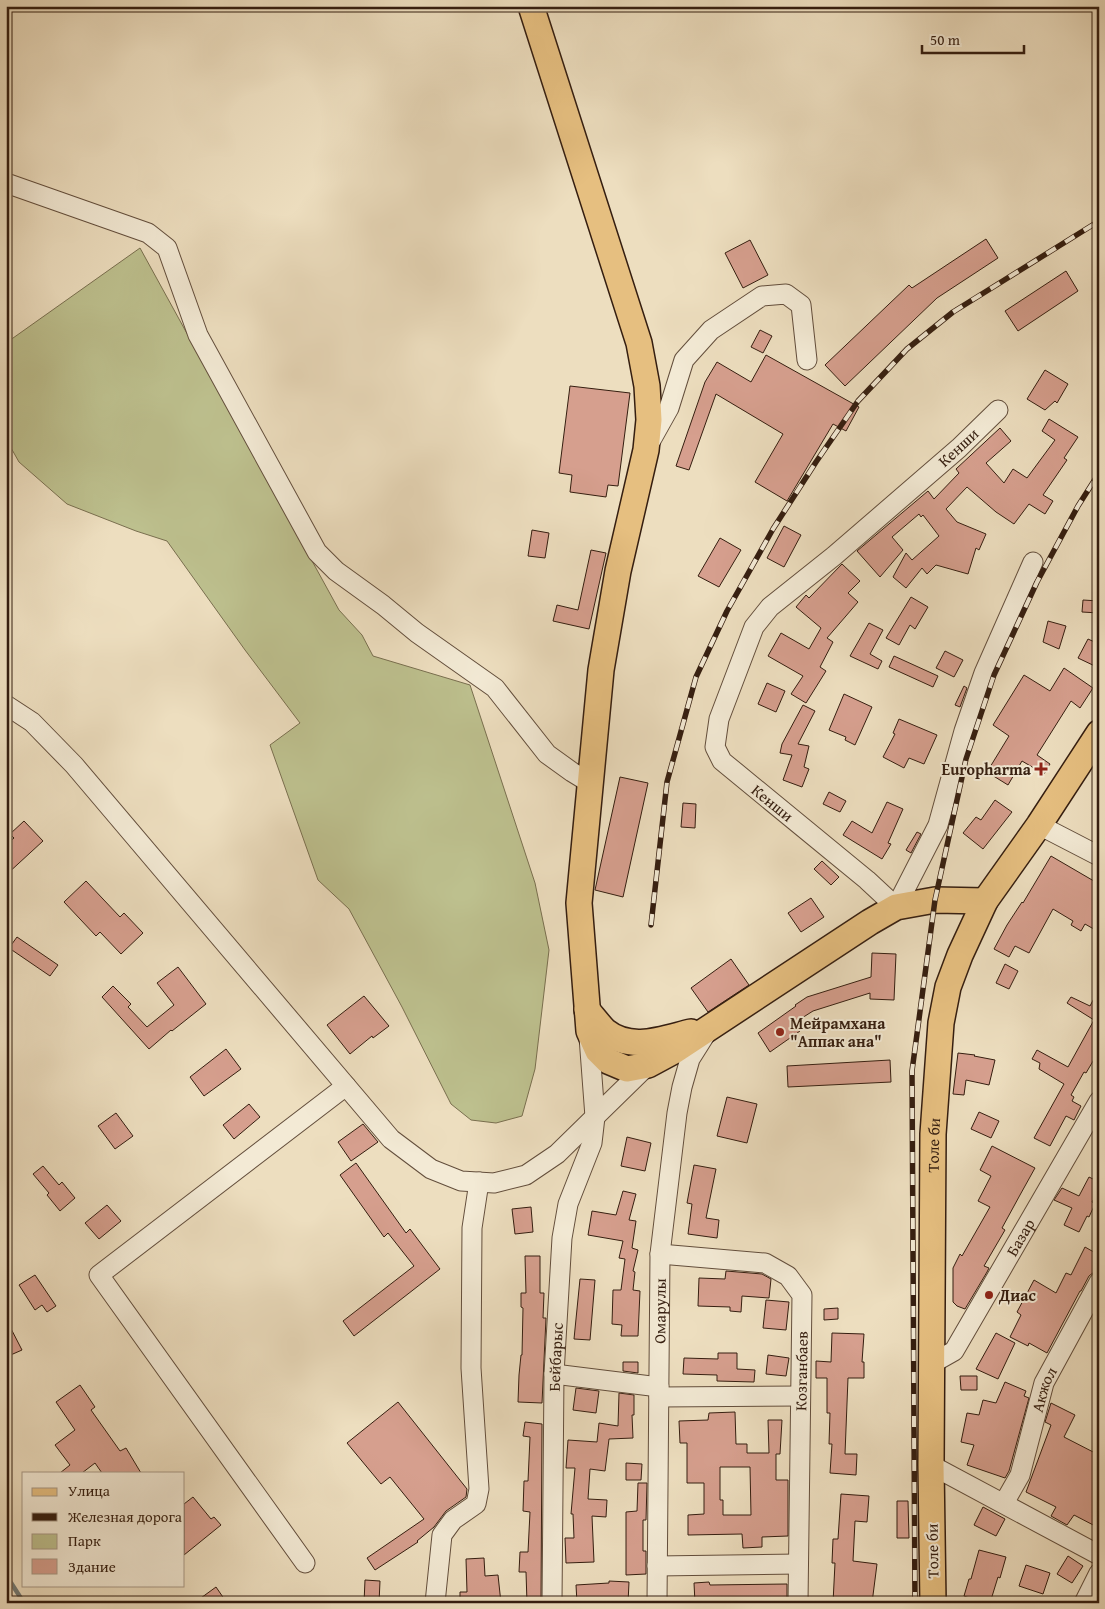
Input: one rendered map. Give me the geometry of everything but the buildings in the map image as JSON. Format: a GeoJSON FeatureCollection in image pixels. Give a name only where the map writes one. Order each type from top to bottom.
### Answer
{"type":"FeatureCollection","features":[{"type":"Feature","properties":{"kind":"main road"},"geometry":{"type":"LineString","coordinates":[[531,6],[639,343],[648,395],[649,420],[646,450],[618,572],[601,670],[579,903],[588,1021],[598,1051],[608,1061],[627,1069],[648,1065],[674,1051],[870,922],[896,907],[935,900],[985,901]]}},
{"type":"Feature","properties":{"kind":"main road","name":"Толе би"},"geometry":{"type":"LineString","coordinates":[[933,1603],[931,1364],[933,1134],[942,1023],[948,987],[960,955],[985,901],[1039,825],[1099,733]]}},
{"type":"Feature","properties":{"kind":"main road"},"geometry":{"type":"LineString","coordinates":[[588,1021],[624,1041],[646,1043],[710,1027]]}},
{"type":"Feature","properties":{"kind":"street"},"geometry":{"type":"LineString","coordinates":[[6,183],[148,233],[167,248],[198,335],[317,552],[336,571],[383,605],[417,633],[495,688],[547,754],[590,783]]}},
{"type":"Feature","properties":{"kind":"street"},"geometry":{"type":"LineString","coordinates":[[646,450],[669,408],[684,360],[710,330],[762,296],[786,294],[801,305],[807,360]]}},
{"type":"Feature","properties":{"kind":"street","name":"Кенши"},"geometry":{"type":"LineString","coordinates":[[896,907],[867,880],[722,761],[715,747],[719,719],[754,627],[770,607],[834,556],[959,448],[998,410]]}},
{"type":"Feature","properties":{"kind":"street"},"geometry":{"type":"LineString","coordinates":[[896,907],[938,825],[964,731],[984,673],[1033,562]]}},
{"type":"Feature","properties":{"kind":"street"},"geometry":{"type":"LineString","coordinates":[[6,705],[32,722],[74,765],[392,1140],[431,1169],[461,1181],[494,1183],[526,1174],[557,1154],[648,1065]]}},
{"type":"Feature","properties":{"kind":"street"},"geometry":{"type":"LineString","coordinates":[[1039,825],[1099,856]]}},
{"type":"Feature","properties":{"kind":"street","name":"Бейбарыс"},"geometry":{"type":"LineString","coordinates":[[552,1603],[554,1374],[562,1238],[568,1204],[592,1143],[595,1117],[588,1021]]}},
{"type":"Feature","properties":{"kind":"street","name":"Омарулы"},"geometry":{"type":"LineString","coordinates":[[657,1603],[660,1254],[677,1113],[682,1087],[690,1059],[710,1027]]}},
{"type":"Feature","properties":{"kind":"street"},"geometry":{"type":"LineString","coordinates":[[305,1563],[100,1275],[346,1086]]}},
{"type":"Feature","properties":{"kind":"street","name":"Базар"},"geometry":{"type":"LineString","coordinates":[[931,1364],[954,1351],[1099,1101]]}},
{"type":"Feature","properties":{"kind":"street"},"geometry":{"type":"LineString","coordinates":[[435,1603],[442,1534],[453,1520],[476,1504],[479,1489],[471,1368],[472,1228],[479,1182]]}},
{"type":"Feature","properties":{"kind":"street","name":"Козганбаев"},"geometry":{"type":"LineString","coordinates":[[660,1254],[765,1263],[788,1276],[802,1295],[798,1603]]}},
{"type":"Feature","properties":{"kind":"street","name":"Акжол"},"geometry":{"type":"LineString","coordinates":[[1004,1503],[1020,1474],[1044,1383],[1099,1282]]}},
{"type":"Feature","properties":{"kind":"street"},"geometry":{"type":"LineString","coordinates":[[554,1374],[659,1392],[800,1396]]}},
{"type":"Feature","properties":{"kind":"street"},"geometry":{"type":"LineString","coordinates":[[931,1465],[1099,1555]]}},
{"type":"Feature","properties":{"kind":"street"},"geometry":{"type":"LineString","coordinates":[[658,1566],[798,1564]]}},
{"type":"Feature","properties":{"kind":"street"},"geometry":{"type":"LineString","coordinates":[[1084,1603],[1099,1573]]}},
{"type":"Feature","properties":{"kind":"green space"},"geometry":{"type":"Polygon","coordinates":[[[140,248],[339,610],[362,635],[373,656],[470,685],[535,883],[549,950],[535,1069],[522,1116],[496,1123],[471,1120],[451,1104],[402,1007],[349,909],[318,880],[270,745],[300,723],[167,541],[67,504],[19,462],[6,439],[6,343],[140,248]]]}},
{"type":"Feature","properties":{"kind":"waterway"},"geometry":{"type":"LineString","coordinates":[[6,1575],[24,1603]]}},
{"type":"Feature","properties":{"kind":"railway"},"geometry":{"type":"LineString","coordinates":[[651,925],[667,782],[696,677],[727,611],[773,529],[858,401],[907,349],[953,312],[1099,221]]}},
{"type":"Feature","properties":{"kind":"railway"},"geometry":{"type":"LineString","coordinates":[[915,1603],[912,1071],[935,900],[966,759],[994,675],[1037,582],[1078,506],[1099,473]]}},
{"type":"Feature","properties":{"kind":"place","name":"Europharma"},"geometry":{"type":"Point","coordinates":[1041,769]}},
{"type":"Feature","properties":{"kind":"place","name":"Мейрамхана \"Аппак ана\""},"geometry":{"type":"Point","coordinates":[780,1032]}},
{"type":"Feature","properties":{"kind":"place","name":"Диас"},"geometry":{"type":"Point","coordinates":[989,1295]}}]}
